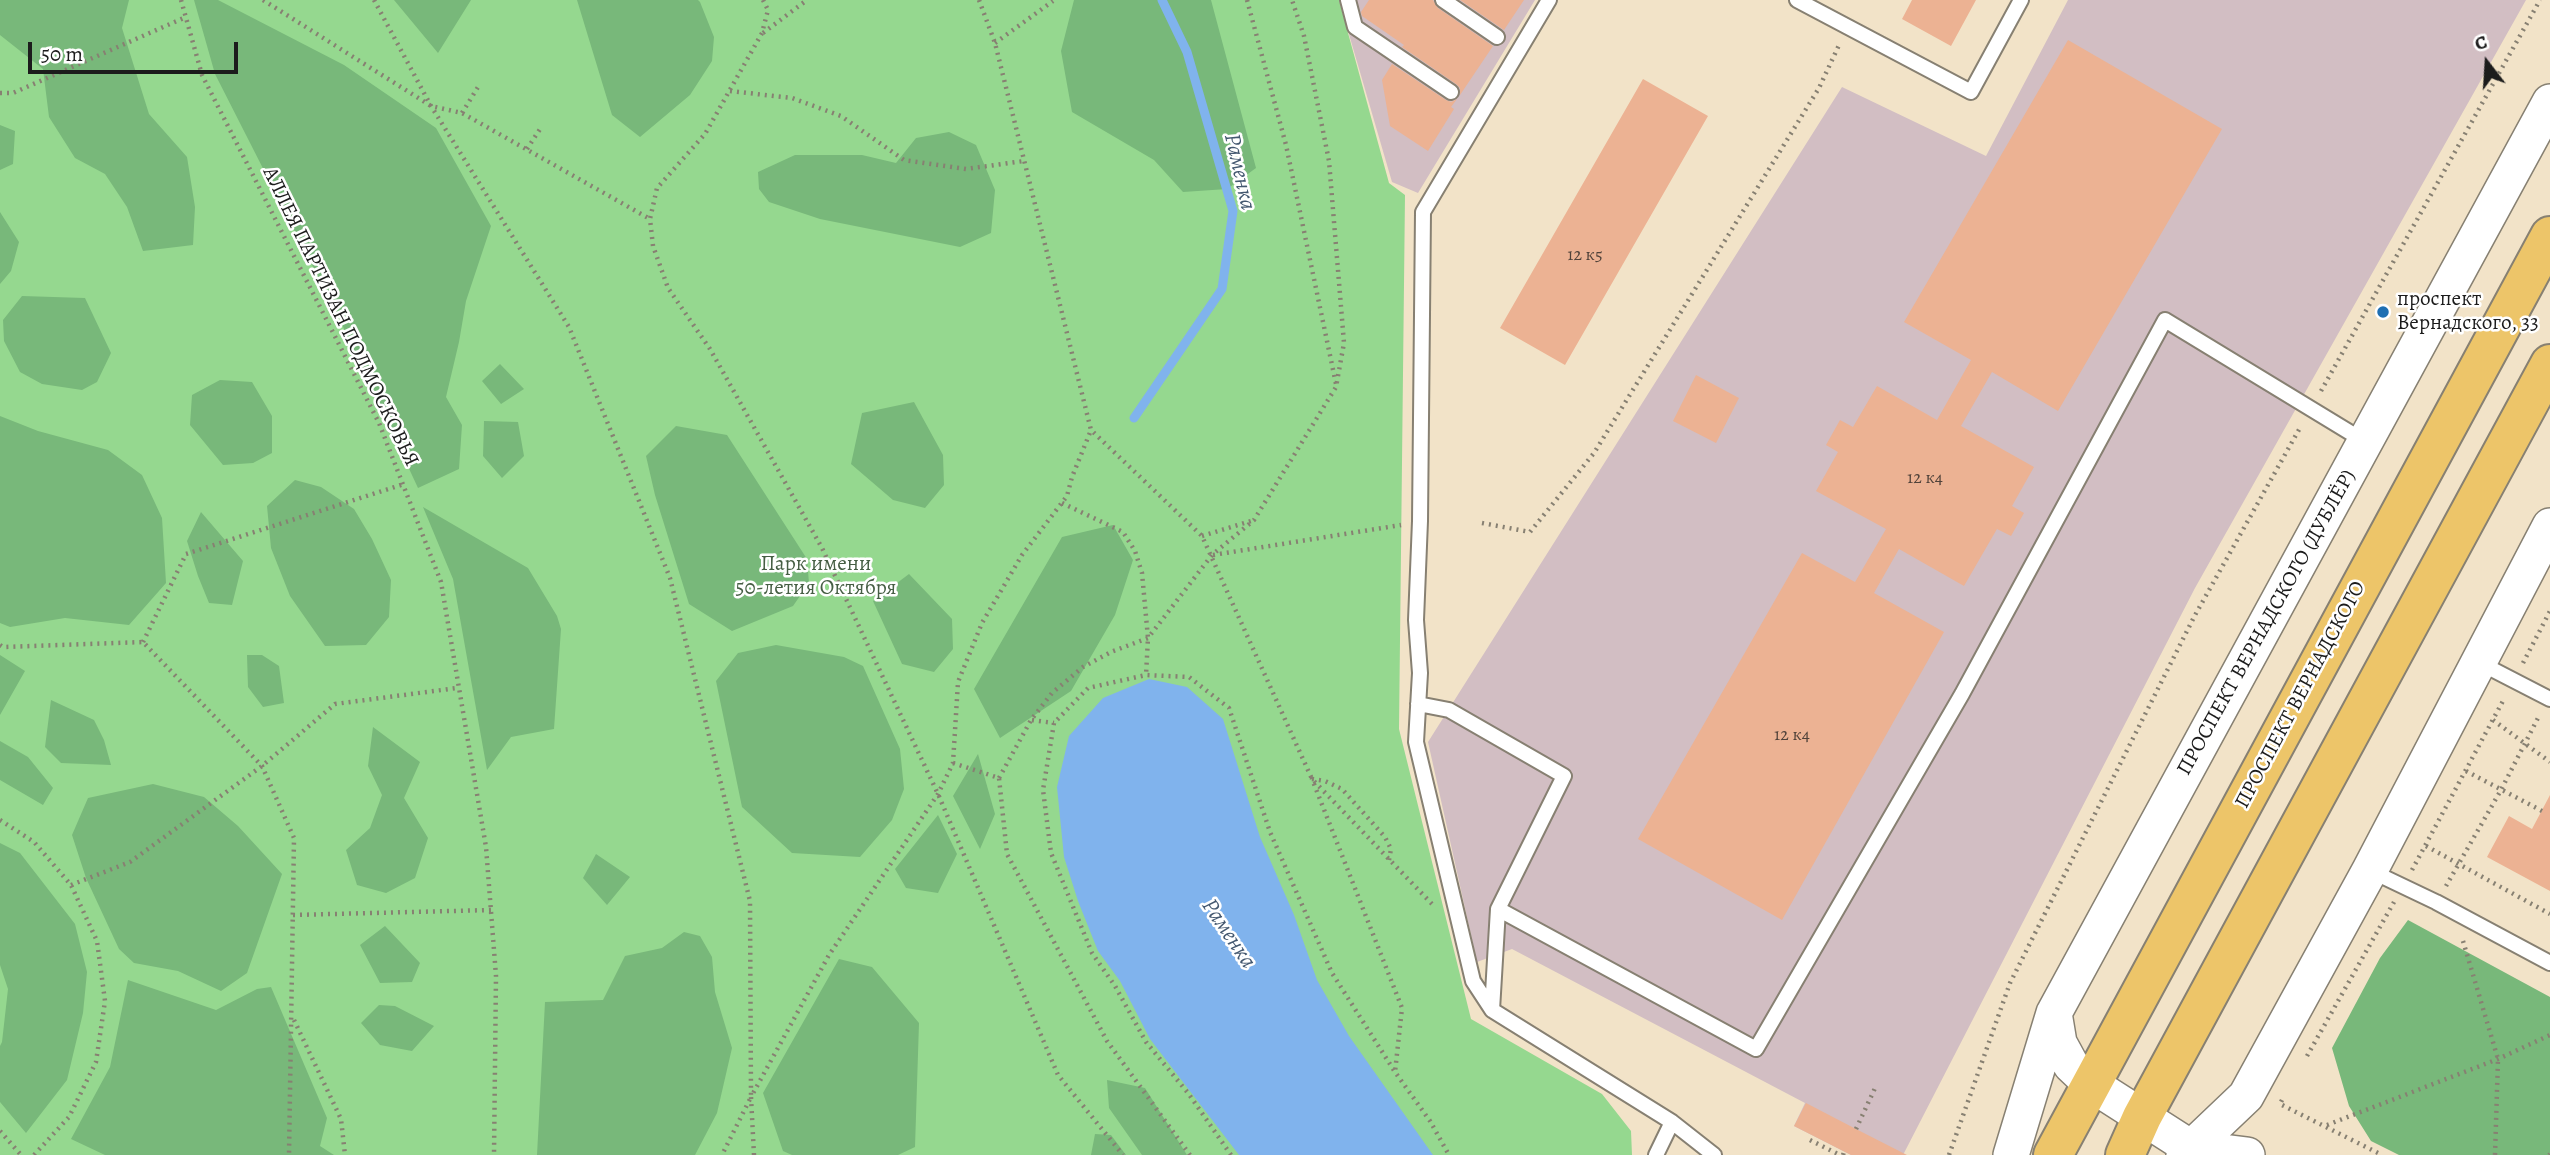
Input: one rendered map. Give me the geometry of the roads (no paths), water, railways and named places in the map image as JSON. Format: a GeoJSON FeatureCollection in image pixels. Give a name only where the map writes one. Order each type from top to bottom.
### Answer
{"type":"FeatureCollection","features":[{"type":"Feature","properties":{"kind":"main road","name":"ПРОСПЕКТ ВЕРНАДСКОГО"},"geometry":{"type":"LineString","coordinates":[[2053,1155],[2550,236]]}},
{"type":"Feature","properties":{"kind":"main road"},"geometry":{"type":"LineString","coordinates":[[2125,1155],[2142,1116],[2550,364]]}},
{"type":"Feature","properties":{"kind":"street","name":"ПРОСПЕКТ ВЕРНАДСКОГО (ДУБЛЁР)"},"geometry":{"type":"LineString","coordinates":[[2011,1155],[2054,1013],[2550,103]]}},
{"type":"Feature","properties":{"kind":"street"},"geometry":{"type":"LineString","coordinates":[[2191,1153],[2246,1096],[2370,870],[2550,526]]}},
{"type":"Feature","properties":{"kind":"street"},"geometry":{"type":"LineString","coordinates":[[2054,1013],[2059,1043],[2071,1065],[2091,1084],[2142,1116],[2191,1153],[2247,1155]]}},
{"type":"Feature","properties":{"kind":"lane"},"geometry":{"type":"LineString","coordinates":[[1348,0],[1354,27],[1451,92]]}},
{"type":"Feature","properties":{"kind":"lane"},"geometry":{"type":"LineString","coordinates":[[1443,0],[1497,37]]}},
{"type":"Feature","properties":{"kind":"lane"},"geometry":{"type":"LineString","coordinates":[[1549,0],[1423,212],[1420,522],[1416,620],[1420,673],[1416,742],[1472,981],[1492,1010],[1672,1122],[1714,1155]]}},
{"type":"Feature","properties":{"kind":"lane"},"geometry":{"type":"LineString","coordinates":[[1797,0],[1971,92],[2021,0]]}},
{"type":"Feature","properties":{"kind":"lane"},"geometry":{"type":"LineString","coordinates":[[1498,909],[1756,1049],[1962,694],[2165,320],[2365,442]]}},
{"type":"Feature","properties":{"kind":"lane"},"geometry":{"type":"LineString","coordinates":[[2478,662],[2549,699]]}},
{"type":"Feature","properties":{"kind":"lane"},"geometry":{"type":"LineString","coordinates":[[1418,704],[1449,710],[1564,776],[1498,909],[1492,1010]]}},
{"type":"Feature","properties":{"kind":"lane"},"geometry":{"type":"LineString","coordinates":[[2370,870],[2550,963]]}},
{"type":"Feature","properties":{"kind":"lane"},"geometry":{"type":"LineString","coordinates":[[1656,1155],[1672,1122]]}},
{"type":"Feature","properties":{"kind":"water"},"geometry":{"type":"Polygon","coordinates":[[[1149,679],[1187,687],[1223,719],[1260,837],[1294,915],[1317,980],[1349,1036],[1433,1155],[1239,1155],[1150,1039],[1120,981],[1098,951],[1078,901],[1064,857],[1057,787],[1069,736],[1103,698],[1149,679]]]}},
{"type":"Feature","properties":{"kind":"waterway","name":"Раменка"},"geometry":{"type":"LineString","coordinates":[[1134,418],[1222,289],[1233,211],[1187,52],[1162,0]]}},
{"type":"Feature","properties":{"kind":"place","name":"проспект Вернадского, 33"},"geometry":{"type":"Point","coordinates":[2383,312]}},
{"type":"Feature","properties":{"kind":"park label","name":"Парк имени 50-летия Октября"},"geometry":{"type":"Point","coordinates":[816,577]}}]}
